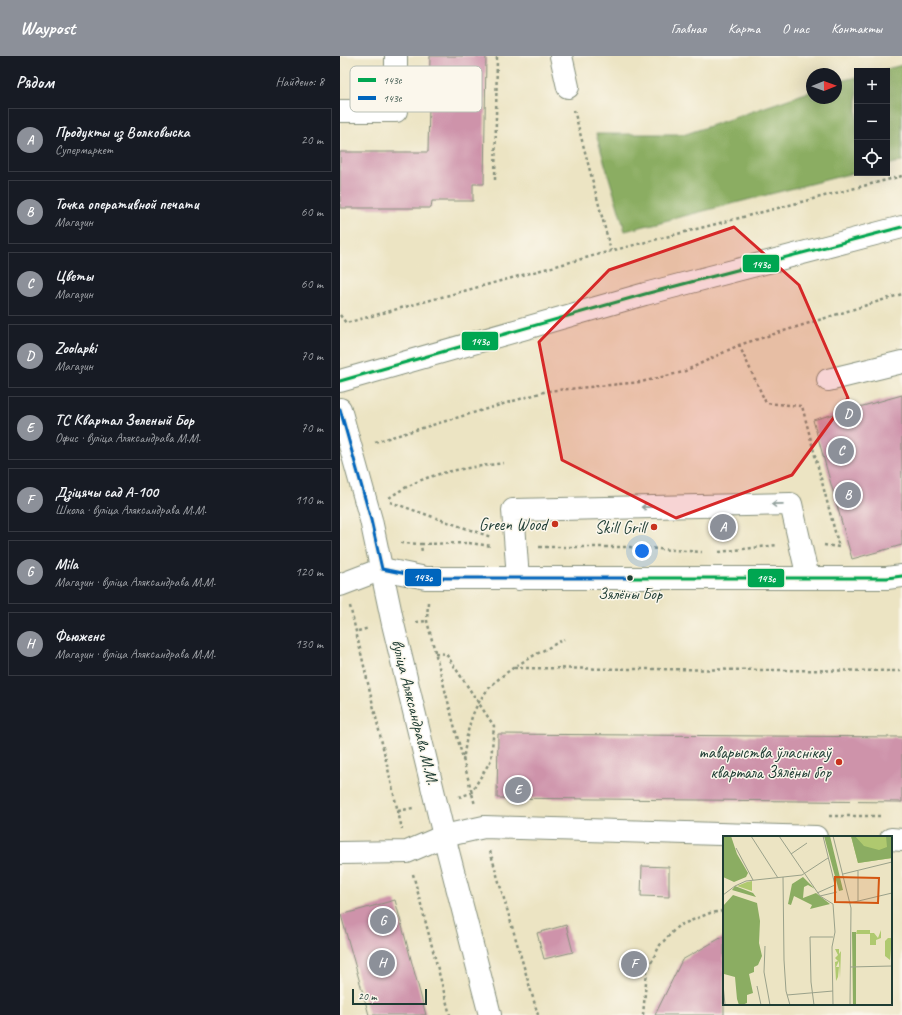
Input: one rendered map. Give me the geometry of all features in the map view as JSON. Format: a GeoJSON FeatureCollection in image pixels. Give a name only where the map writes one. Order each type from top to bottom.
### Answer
{"type":"FeatureCollection","features":[{"type":"Feature","properties":{"kind":"street"},"geometry":{"type":"LineString","coordinates":[[561,56],[568,87]]}},
{"type":"Feature","properties":{"kind":"street"},"geometry":{"type":"LineString","coordinates":[[340,381],[645,294],[902,227]]}},
{"type":"Feature","properties":{"kind":"street"},"geometry":{"type":"LineString","coordinates":[[828,380],[902,362]]}},
{"type":"Feature","properties":{"kind":"street","name":"вуліца Аляксандрава М.М."},"geometry":{"type":"LineString","coordinates":[[340,409],[371,520],[444,836],[490,1015]]}},
{"type":"Feature","properties":{"kind":"street"},"geometry":{"type":"LineString","coordinates":[[518,578],[513,510],[791,504],[808,578]]}},
{"type":"Feature","properties":{"kind":"street"},"geometry":{"type":"LineString","coordinates":[[342,585],[382,569],[426,578],[887,578],[902,576]]}},
{"type":"Feature","properties":{"kind":"street"},"geometry":{"type":"LineString","coordinates":[[340,853],[407,852],[444,836],[484,827],[783,836]]}},
{"type":"Feature","properties":{"kind":"street"},"geometry":{"type":"LineString","coordinates":[[892,839],[902,840]]}},
{"type":"Feature","properties":{"kind":"path"},"geometry":{"type":"LineString","coordinates":[[495,180],[497,56]]}},
{"type":"Feature","properties":{"kind":"path"},"geometry":{"type":"LineString","coordinates":[[568,87],[611,251]]}},
{"type":"Feature","properties":{"kind":"path"},"geometry":{"type":"LineString","coordinates":[[340,315],[346,323],[611,251],[902,176]]}},
{"type":"Feature","properties":{"kind":"path"},"geometry":{"type":"LineString","coordinates":[[352,450],[547,391],[640,382],[683,372],[739,345],[902,294]]}},
{"type":"Feature","properties":{"kind":"path"},"geometry":{"type":"LineString","coordinates":[[739,345],[766,402]]}},
{"type":"Feature","properties":{"kind":"path"},"geometry":{"type":"LineString","coordinates":[[386,500],[407,485],[445,471],[504,463]]}},
{"type":"Feature","properties":{"kind":"path"},"geometry":{"type":"LineString","coordinates":[[384,493],[387,507]]}},
{"type":"Feature","properties":{"kind":"path"},"geometry":{"type":"LineString","coordinates":[[386,500],[496,538]]}},
{"type":"Feature","properties":{"kind":"path"},"geometry":{"type":"LineString","coordinates":[[395,542],[421,544],[429,604],[427,621],[471,793],[484,827],[538,1015]]}},
{"type":"Feature","properties":{"kind":"path"},"geometry":{"type":"LineString","coordinates":[[342,585],[358,631],[407,852],[450,1015]]}},
{"type":"Feature","properties":{"kind":"path"},"geometry":{"type":"LineString","coordinates":[[463,762],[468,731],[479,702],[501,676],[564,639]]}},
{"type":"Feature","properties":{"kind":"path"},"geometry":{"type":"LineString","coordinates":[[435,653],[446,654],[494,726],[494,742],[491,760],[471,793]]}},
{"type":"Feature","properties":{"kind":"path"},"geometry":{"type":"LineString","coordinates":[[514,668],[902,671]]}},
{"type":"Feature","properties":{"kind":"path"},"geometry":{"type":"LineString","coordinates":[[643,1015],[647,971],[660,944],[678,926],[710,913],[723,911]]}},
{"type":"Feature","properties":{"kind":"highlighted area"},"geometry":{"type":"Polygon","coordinates":[[[734,227],[799,285],[848,398],[792,475],[676,518],[562,460],[539,342],[609,270],[734,227]]]}},
{"type":"Feature","properties":{"kind":"green space"},"geometry":{"type":"Polygon","coordinates":[[[902,65],[902,161],[890,164],[890,104],[890,68],[902,65]]]}},
{"type":"Feature","properties":{"kind":"green space"},"geometry":{"type":"Polygon","coordinates":[[[854,78],[854,173],[625,231],[596,134],[686,134],[806,93],[806,104],[842,104],[842,81],[854,78]]]}},
{"type":"Feature","properties":{"kind":"building"},"geometry":{"type":"Polygon","coordinates":[[[430,56],[486,56],[484,184],[473,184],[473,201],[432,201],[431,208],[340,208],[340,152],[428,152],[429,112],[482,112],[482,66],[430,66],[430,56]]]}},
{"type":"Feature","properties":{"kind":"building"},"geometry":{"type":"Polygon","coordinates":[[[902,395],[902,545],[852,559],[813,420],[902,395]]]}},
{"type":"Feature","properties":{"kind":"building"},"geometry":{"type":"Polygon","coordinates":[[[498,734],[902,737],[902,802],[497,798],[498,734]]]}},
{"type":"Feature","properties":{"kind":"building"},"geometry":{"type":"Polygon","coordinates":[[[642,866],[669,867],[669,897],[641,896],[642,866]]]}},
{"type":"Feature","properties":{"kind":"building"},"geometry":{"type":"Polygon","coordinates":[[[395,900],[426,1015],[369,1015],[341,915],[395,900]]]}},
{"type":"Feature","properties":{"kind":"building"},"geometry":{"type":"Polygon","coordinates":[[[566,925],[573,952],[544,959],[537,933],[566,925]]]}},
{"type":"Feature","properties":{"kind":"building"},"geometry":{"type":"Polygon","coordinates":[[[723,937],[724,1015],[655,1015],[682,960],[723,937]]]}},
{"type":"Feature","properties":{"kind":"transit line","name":"143c"},"geometry":{"type":"LineString","coordinates":[[340,381],[645,294],[902,227]]}},
{"type":"Feature","properties":{"kind":"transit line","name":"143с"},"geometry":{"type":"LineString","coordinates":[[340,409],[371,520],[382,569],[426,578],[630,578]]}},
{"type":"Feature","properties":{"kind":"transit line","name":"143c"},"geometry":{"type":"LineString","coordinates":[[630,578],[887,578],[902,576]]}},
{"type":"Feature","properties":{"kind":"place","name":"Zoolapki"},"geometry":{"type":"Point","coordinates":[848,414]}},
{"type":"Feature","properties":{"kind":"place","name":"Цветы"},"geometry":{"type":"Point","coordinates":[841,451]}},
{"type":"Feature","properties":{"kind":"place","name":"Точка оперативной печати"},"geometry":{"type":"Point","coordinates":[848,495]}},
{"type":"Feature","properties":{"kind":"place","name":"Green Wood"},"geometry":{"type":"Point","coordinates":[555,524]}},
{"type":"Feature","properties":{"kind":"place","name":"Skill Grill"},"geometry":{"type":"Point","coordinates":[654,527]}},
{"type":"Feature","properties":{"kind":"place","name":"Продукты из Волковыска"},"geometry":{"type":"Point","coordinates":[723,527]}},
{"type":"Feature","properties":{"kind":"place","name":"Зялёны Бор"},"geometry":{"type":"Point","coordinates":[630,578]}},
{"type":"Feature","properties":{"kind":"place","name":"таварыства ўласнікаў квартала Зялёны бор"},"geometry":{"type":"Point","coordinates":[839,762]}},
{"type":"Feature","properties":{"kind":"place","name":"ТС Квартал Зеленый Бор"},"geometry":{"type":"Point","coordinates":[518,790]}},
{"type":"Feature","properties":{"kind":"place","name":"Mila"},"geometry":{"type":"Point","coordinates":[383,921]}},
{"type":"Feature","properties":{"kind":"place","name":"Фьюженс"},"geometry":{"type":"Point","coordinates":[382,963]}},
{"type":"Feature","properties":{"kind":"place","name":"Дзіцячы сад А-100"},"geometry":{"type":"Point","coordinates":[634,964]}}]}
